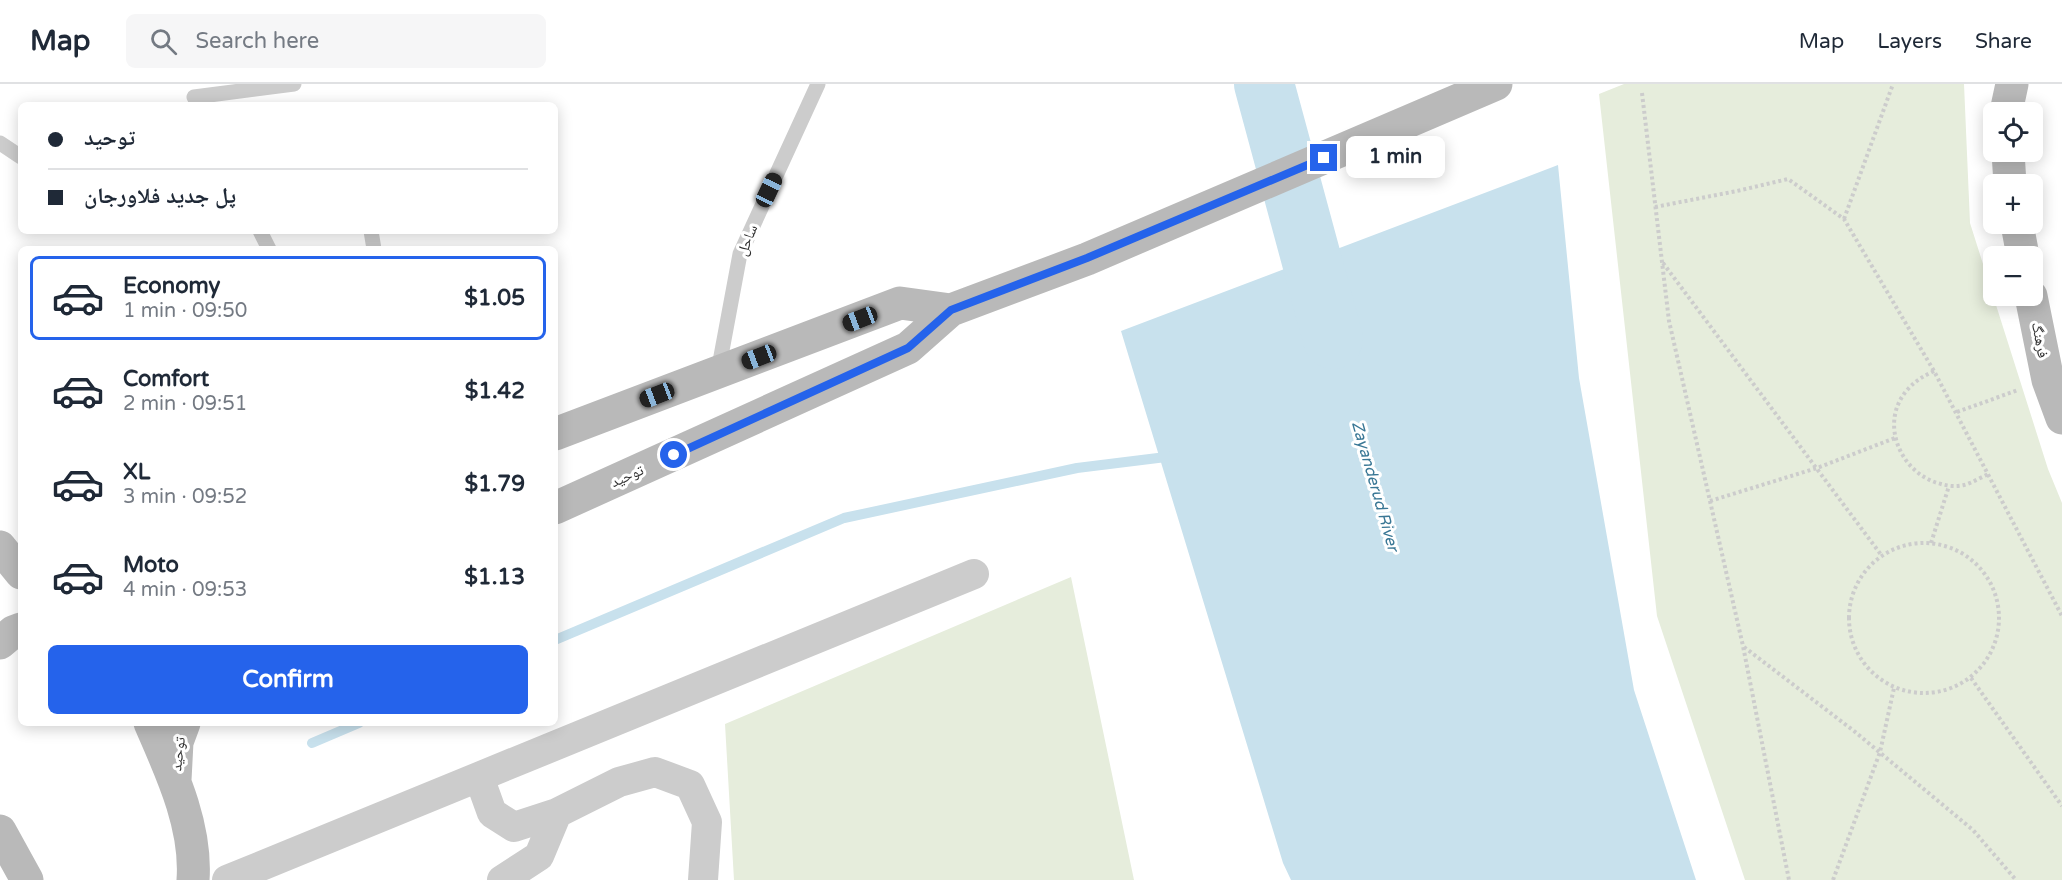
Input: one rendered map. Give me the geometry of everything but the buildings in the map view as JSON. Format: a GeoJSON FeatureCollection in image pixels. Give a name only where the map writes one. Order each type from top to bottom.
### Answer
{"type":"FeatureCollection","features":[{"type":"Feature","properties":{"kind":"main road","name":"توحید"},"geometry":{"type":"LineString","coordinates":[[558,507],[908,348],[951,310],[1087,258],[1497,84]]}},
{"type":"Feature","properties":{"kind":"main road"},"geometry":{"type":"LineString","coordinates":[[2008,102],[2012,84]]}},
{"type":"Feature","properties":{"kind":"main road","name":"توحید"},"geometry":{"type":"LineString","coordinates":[[558,433],[900,303],[951,310]]}},
{"type":"Feature","properties":{"kind":"main road","name":"فرهنگ"},"geometry":{"type":"LineString","coordinates":[[2033,306],[2048,380],[2062,418]]}},
{"type":"Feature","properties":{"kind":"main road"},"geometry":{"type":"LineString","coordinates":[[0,547],[18,569]]}},
{"type":"Feature","properties":{"kind":"main road"},"geometry":{"type":"LineString","coordinates":[[0,643],[18,630]]}},
{"type":"Feature","properties":{"kind":"main road"},"geometry":{"type":"LineString","coordinates":[[151,726],[175,784],[190,831],[194,865],[193,880]]}},
{"type":"Feature","properties":{"kind":"main road","name":"توحید"},"geometry":{"type":"LineString","coordinates":[[175,784],[177,742],[182,726]]}},
{"type":"Feature","properties":{"kind":"main road"},"geometry":{"type":"LineString","coordinates":[[0,831],[27,880]]}},
{"type":"Feature","properties":{"kind":"street"},"geometry":{"type":"LineString","coordinates":[[227,880],[974,574]]}},
{"type":"Feature","properties":{"kind":"street"},"geometry":{"type":"LineString","coordinates":[[479,777],[492,813],[514,827],[556,813],[619,782],[656,772],[690,785],[707,822],[703,880]]}},
{"type":"Feature","properties":{"kind":"street"},"geometry":{"type":"LineString","coordinates":[[502,880],[539,856],[556,813]]}},
{"type":"Feature","properties":{"kind":"lane"},"geometry":{"type":"LineString","coordinates":[[196,102],[194,97],[294,84]]}},
{"type":"Feature","properties":{"kind":"lane","name":"ساحل"},"geometry":{"type":"LineString","coordinates":[[718,372],[740,254],[818,84]]}},
{"type":"Feature","properties":{"kind":"lane"},"geometry":{"type":"LineString","coordinates":[[0,143],[18,155]]}},
{"type":"Feature","properties":{"kind":"path"},"geometry":{"type":"LineString","coordinates":[[1844,219],[1893,84]]}},
{"type":"Feature","properties":{"kind":"path"},"geometry":{"type":"LineString","coordinates":[[1642,93],[1668,321],[1743,646],[1789,880]]}},
{"type":"Feature","properties":{"kind":"path"},"geometry":{"type":"LineString","coordinates":[[1655,207],[1737,191],[1788,178],[1844,219],[1957,412],[2062,616]]}},
{"type":"Feature","properties":{"kind":"path"},"geometry":{"type":"LineString","coordinates":[[1661,261],[1882,556]]}},
{"type":"Feature","properties":{"kind":"path"},"geometry":{"type":"LineString","coordinates":[[1934,371],[1919,378],[1907,390],[1898,405],[1894,421],[1895,438],[1902,457],[1914,471],[1931,482],[1949,486],[1964,485],[1989,474]]}},
{"type":"Feature","properties":{"kind":"path"},"geometry":{"type":"LineString","coordinates":[[1957,412],[2048,380]]}},
{"type":"Feature","properties":{"kind":"path"},"geometry":{"type":"LineString","coordinates":[[1710,501],[1817,468],[1895,438]]}},
{"type":"Feature","properties":{"kind":"path"},"geometry":{"type":"LineString","coordinates":[[1931,543],[1949,486]]}},
{"type":"Feature","properties":{"kind":"path"},"geometry":{"type":"LineString","coordinates":[[1931,543],[1956,549],[1977,564],[1992,585],[2000,610],[1998,636],[1988,659],[1971,678],[1953,688],[1933,693],[1913,693],[1894,688],[1874,675],[1860,657],[1851,636],[1849,614],[1854,591],[1866,571],[1882,556],[1906,545],[1931,543]]}},
{"type":"Feature","properties":{"kind":"path"},"geometry":{"type":"LineString","coordinates":[[1743,646],[1880,752],[1973,830],[2016,880]]}},
{"type":"Feature","properties":{"kind":"path"},"geometry":{"type":"LineString","coordinates":[[1971,678],[2062,806]]}},
{"type":"Feature","properties":{"kind":"path"},"geometry":{"type":"LineString","coordinates":[[1833,880],[1880,752],[1894,688]]}},
{"type":"Feature","properties":{"kind":"green space"},"geometry":{"type":"Polygon","coordinates":[[[1624,84],[1964,84],[1970,223],[1983,264],[1983,306],[1996,306],[2048,469],[2062,503],[2062,880],[1745,880],[1657,616],[1599,94],[1624,84]]]}},
{"type":"Feature","properties":{"kind":"green space"},"geometry":{"type":"Polygon","coordinates":[[[1071,577],[1134,880],[734,880],[725,724],[1071,577]]]}},
{"type":"Feature","properties":{"kind":"water"},"geometry":{"type":"Polygon","coordinates":[[[1558,165],[1579,378],[1634,690],[1696,880],[1291,880],[1283,863],[1121,331],[1558,165]]]}},
{"type":"Feature","properties":{"kind":"waterway","name":"Zayanderud River"},"geometry":{"type":"LineString","coordinates":[[1264,84],[1333,339]]}},
{"type":"Feature","properties":{"kind":"waterway"},"geometry":{"type":"LineString","coordinates":[[558,639],[844,518],[1077,468],[1174,456]]}},
{"type":"Feature","properties":{"kind":"waterway"},"geometry":{"type":"LineString","coordinates":[[312,743],[352,726]]}},
{"type":"Feature","properties":{"kind":"route"},"geometry":{"type":"LineString","coordinates":[[674,455],[908,348],[951,310],[1087,258],[1324,158]]}}]}
